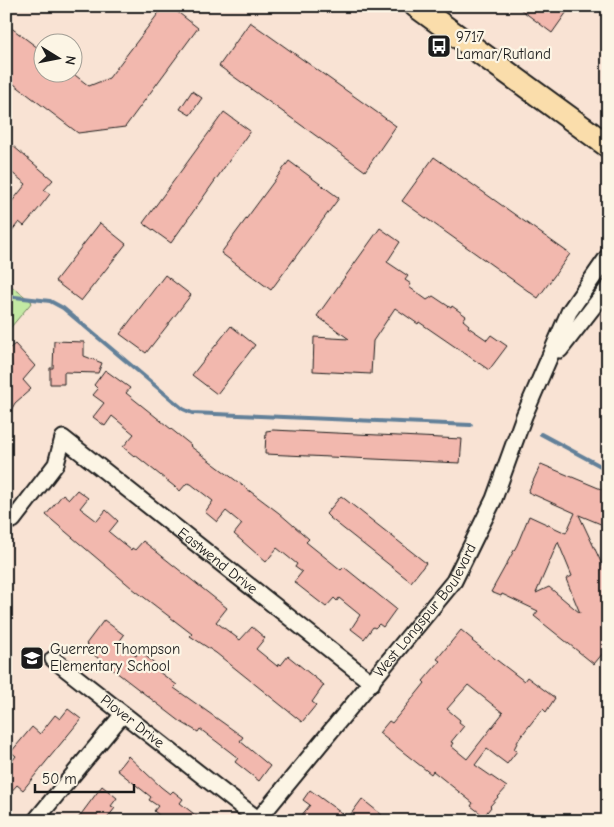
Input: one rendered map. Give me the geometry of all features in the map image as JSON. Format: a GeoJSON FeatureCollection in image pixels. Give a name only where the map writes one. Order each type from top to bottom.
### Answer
{"type":"FeatureCollection","features":[{"type":"Feature","properties":{"kind":"main road"},"geometry":{"type":"LineString","coordinates":[[416,6],[608,146]]}},
{"type":"Feature","properties":{"kind":"street","name":"West Longspur Boulevard"},"geometry":{"type":"LineString","coordinates":[[259,820],[454,582],[494,499],[511,449],[569,312],[608,256]]}},
{"type":"Feature","properties":{"kind":"street","name":"West Longspur Boulevard"},"geometry":{"type":"LineString","coordinates":[[544,372],[608,288]]}},
{"type":"Feature","properties":{"kind":"street","name":"Eastwend Drive"},"geometry":{"type":"LineString","coordinates":[[13,520],[56,464],[63,438],[372,683]]}},
{"type":"Feature","properties":{"kind":"street","name":"Plover Drive"},"geometry":{"type":"LineString","coordinates":[[53,659],[259,820]]}},
{"type":"Feature","properties":{"kind":"street"},"geometry":{"type":"LineString","coordinates":[[35,821],[123,714]]}},
{"type":"Feature","properties":{"kind":"green space"},"geometry":{"type":"Polygon","coordinates":[[[6,282],[32,302],[6,333],[6,282]]]}},
{"type":"Feature","properties":{"kind":"building"},"geometry":{"type":"Polygon","coordinates":[[[164,6],[170,6],[198,28],[125,127],[78,133],[6,78],[6,24],[32,44],[32,82],[82,81],[89,86],[109,78],[164,6]]]}},
{"type":"Feature","properties":{"kind":"building"},"geometry":{"type":"Polygon","coordinates":[[[516,6],[571,6],[552,33],[516,6]]]}},
{"type":"Feature","properties":{"kind":"building"},"geometry":{"type":"Polygon","coordinates":[[[250,22],[396,126],[365,171],[219,66],[250,22]]]}},
{"type":"Feature","properties":{"kind":"building"},"geometry":{"type":"Polygon","coordinates":[[[192,91],[202,98],[190,115],[180,109],[192,91]]]}},
{"type":"Feature","properties":{"kind":"building"},"geometry":{"type":"Polygon","coordinates":[[[224,112],[250,131],[171,243],[143,223],[224,112]]]}},
{"type":"Feature","properties":{"kind":"building"},"geometry":{"type":"Polygon","coordinates":[[[6,140],[53,180],[44,190],[50,194],[40,207],[24,226],[19,222],[6,238],[6,209],[26,184],[6,168],[6,140]]]}},
{"type":"Feature","properties":{"kind":"building"},"geometry":{"type":"Polygon","coordinates":[[[434,157],[570,254],[538,298],[402,201],[434,157]]]}},
{"type":"Feature","properties":{"kind":"building"},"geometry":{"type":"Polygon","coordinates":[[[289,161],[339,198],[271,290],[221,253],[289,161]]]}},
{"type":"Feature","properties":{"kind":"building"},"geometry":{"type":"Polygon","coordinates":[[[100,223],[126,244],[81,301],[55,281],[100,223]]]}},
{"type":"Feature","properties":{"kind":"building"},"geometry":{"type":"Polygon","coordinates":[[[380,228],[400,242],[387,262],[408,276],[405,280],[411,284],[409,287],[427,300],[433,296],[451,308],[452,306],[466,316],[463,320],[469,325],[468,327],[487,340],[491,335],[507,346],[489,370],[419,322],[418,324],[395,308],[373,341],[371,374],[313,371],[314,337],[349,339],[317,316],[380,228]]]}},
{"type":"Feature","properties":{"kind":"building"},"geometry":{"type":"Polygon","coordinates":[[[165,275],[191,295],[146,353],[120,334],[165,275]]]}},
{"type":"Feature","properties":{"kind":"building"},"geometry":{"type":"Polygon","coordinates":[[[231,326],[255,345],[217,394],[192,375],[231,326]]]}},
{"type":"Feature","properties":{"kind":"building"},"geometry":{"type":"Polygon","coordinates":[[[54,341],[84,342],[84,356],[102,363],[98,373],[64,372],[64,384],[50,384],[50,368],[53,368],[54,341]]]}},
{"type":"Feature","properties":{"kind":"building"},"geometry":{"type":"Polygon","coordinates":[[[15,344],[35,366],[23,380],[31,389],[15,403],[6,419],[6,351],[15,344]]]}},
{"type":"Feature","properties":{"kind":"building"},"geometry":{"type":"Polygon","coordinates":[[[105,370],[130,388],[126,393],[190,446],[279,513],[309,539],[306,542],[341,570],[344,567],[396,609],[383,627],[379,624],[375,628],[373,627],[364,639],[351,629],[360,615],[339,598],[337,601],[334,598],[326,607],[294,582],[302,572],[295,567],[297,564],[277,548],[266,562],[234,534],[242,524],[226,511],[217,522],[205,512],[213,501],[191,484],[187,483],[180,491],[123,447],[134,434],[112,416],[105,426],[93,417],[104,403],[93,395],[98,389],[94,385],[105,370]]]}},
{"type":"Feature","properties":{"kind":"building"},"geometry":{"type":"Polygon","coordinates":[[[266,431],[462,439],[460,463],[265,454],[266,431]]]}},
{"type":"Feature","properties":{"kind":"building"},"geometry":{"type":"Polygon","coordinates":[[[541,464],[608,492],[608,527],[579,515],[608,577],[608,647],[594,664],[534,616],[538,611],[502,594],[501,596],[491,592],[517,545],[529,516],[566,533],[575,513],[528,492],[541,464]],[[558,542],[536,593],[549,587],[580,613],[566,579],[572,576],[558,542]]]}},
{"type":"Feature","properties":{"kind":"building"},"geometry":{"type":"Polygon","coordinates":[[[77,490],[88,498],[80,508],[97,521],[106,510],[118,521],[109,532],[131,550],[132,548],[135,550],[143,541],[227,608],[216,622],[240,640],[252,627],[265,638],[256,649],[277,666],[279,663],[281,665],[288,656],[324,685],[312,702],[316,705],[302,722],[216,653],[190,636],[192,634],[132,588],[46,515],[63,494],[69,499],[77,490]]]}},
{"type":"Feature","properties":{"kind":"building"},"geometry":{"type":"Polygon","coordinates":[[[341,496],[426,563],[411,582],[326,514],[341,496]]]}},
{"type":"Feature","properties":{"kind":"building"},"geometry":{"type":"Polygon","coordinates":[[[104,620],[124,635],[119,642],[136,656],[139,651],[161,668],[159,672],[177,685],[174,688],[243,737],[240,741],[270,766],[259,781],[235,762],[238,758],[229,751],[200,729],[198,732],[181,722],[94,655],[96,652],[86,644],[104,620]]]}},
{"type":"Feature","properties":{"kind":"building"},"geometry":{"type":"Polygon","coordinates":[[[461,630],[472,641],[524,681],[527,677],[555,698],[546,712],[543,709],[519,739],[514,749],[517,751],[507,764],[487,749],[475,765],[507,787],[490,806],[484,816],[471,806],[473,803],[433,771],[431,774],[379,733],[389,721],[392,723],[425,683],[423,681],[440,661],[437,659],[461,630]],[[468,685],[447,709],[464,726],[451,742],[453,743],[451,746],[467,759],[503,713],[468,685]]]}},
{"type":"Feature","properties":{"kind":"building"},"geometry":{"type":"Polygon","coordinates":[[[68,709],[81,719],[23,790],[17,785],[6,797],[6,769],[16,756],[11,752],[32,727],[40,734],[55,715],[60,719],[68,709]]]}},
{"type":"Feature","properties":{"kind":"building"},"geometry":{"type":"Polygon","coordinates":[[[128,756],[161,787],[170,794],[173,791],[183,799],[180,803],[203,821],[166,821],[154,811],[158,806],[149,800],[151,797],[117,770],[128,756]]]}},
{"type":"Feature","properties":{"kind":"building"},"geometry":{"type":"Polygon","coordinates":[[[102,786],[117,798],[111,806],[115,808],[105,821],[76,821],[102,786]]]}},
{"type":"Feature","properties":{"kind":"building"},"geometry":{"type":"Polygon","coordinates":[[[310,790],[348,818],[362,799],[382,815],[377,821],[307,821],[301,816],[310,805],[303,800],[310,790]]]}},
{"type":"Feature","properties":{"kind":"waterway"},"geometry":{"type":"LineString","coordinates":[[6,296],[50,301],[63,308],[183,409],[192,413],[471,425]]}},
{"type":"Feature","properties":{"kind":"waterway"},"geometry":{"type":"LineString","coordinates":[[541,434],[608,470]]}},
{"type":"Feature","properties":{"kind":"place","name":"9717 Lamar/Rutland"},"geometry":{"type":"Point","coordinates":[439,46]}},
{"type":"Feature","properties":{"kind":"place","name":"Guerrero Thompson Elementary School"},"geometry":{"type":"Point","coordinates":[32,658]}}]}
